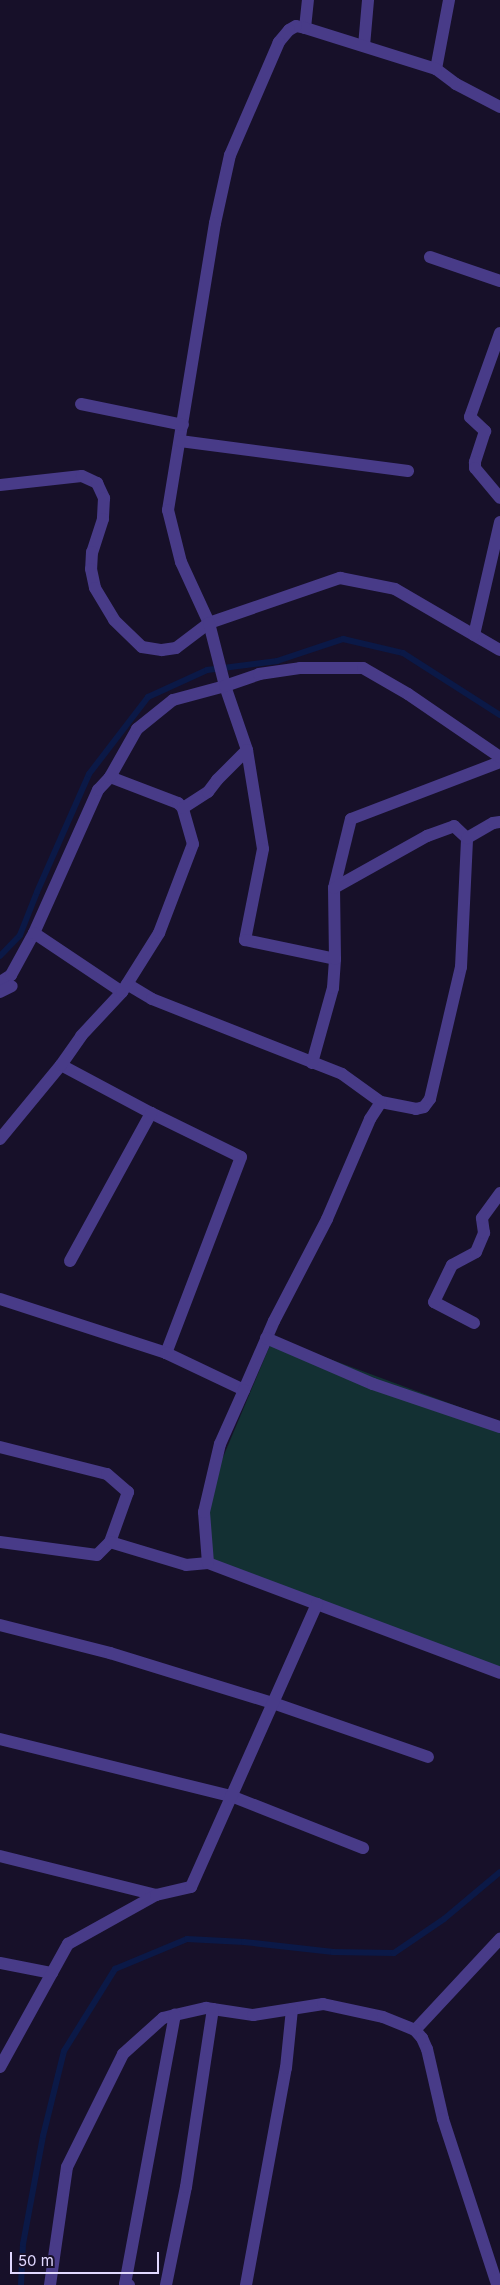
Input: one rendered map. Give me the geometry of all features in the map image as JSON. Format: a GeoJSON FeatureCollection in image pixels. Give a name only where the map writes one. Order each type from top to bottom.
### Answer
{"type":"FeatureCollection","features":[{"type":"Feature","properties":{"kind":"street"},"geometry":{"type":"LineString","coordinates":[[305,28],[308,0]]}},
{"type":"Feature","properties":{"kind":"street"},"geometry":{"type":"LineString","coordinates":[[364,46],[368,0]]}},
{"type":"Feature","properties":{"kind":"street"},"geometry":{"type":"LineString","coordinates":[[436,69],[449,0]]}},
{"type":"Feature","properties":{"kind":"street"},"geometry":{"type":"LineString","coordinates":[[335,959],[245,940],[263,849],[247,750],[225,686],[209,623],[180,562],[168,510],[215,223],[230,155],[279,42],[289,30],[296,26],[436,69],[456,84],[500,107]]}},
{"type":"Feature","properties":{"kind":"street"},"geometry":{"type":"LineString","coordinates":[[430,258],[500,281]]}},
{"type":"Feature","properties":{"kind":"street"},"geometry":{"type":"LineString","coordinates":[[500,333],[470,417],[485,431],[475,462],[476,468],[500,498]]}},
{"type":"Feature","properties":{"kind":"street"},"geometry":{"type":"LineString","coordinates":[[82,404],[183,425]]}},
{"type":"Feature","properties":{"kind":"street"},"geometry":{"type":"LineString","coordinates":[[180,441],[408,471]]}},
{"type":"Feature","properties":{"kind":"street"},"geometry":{"type":"LineString","coordinates":[[0,485],[82,476],[97,484],[104,498],[103,519],[92,552],[90,570],[96,588],[114,620],[142,647],[162,650],[176,648],[209,623],[340,578],[395,589],[500,650]]}},
{"type":"Feature","properties":{"kind":"street"},"geometry":{"type":"LineString","coordinates":[[474,635],[500,522]]}},
{"type":"Feature","properties":{"kind":"street"},"geometry":{"type":"LineString","coordinates":[[0,992],[34,933],[98,790],[110,777],[137,729],[173,700],[225,686],[259,674],[300,668],[363,668],[408,694],[500,757]]}},
{"type":"Feature","properties":{"kind":"street"},"geometry":{"type":"LineString","coordinates":[[183,808],[208,792],[217,780],[247,750]]}},
{"type":"Feature","properties":{"kind":"street"},"geometry":{"type":"LineString","coordinates":[[312,1063],[333,988],[335,959],[334,888],[351,819],[500,762]]}},
{"type":"Feature","properties":{"kind":"street"},"geometry":{"type":"LineString","coordinates":[[0,1139],[7,1128],[61,1065],[81,1036],[124,988],[159,933],[193,844],[183,808],[178,803],[110,777]]}},
{"type":"Feature","properties":{"kind":"street"},"geometry":{"type":"LineString","coordinates":[[467,838],[493,823],[500,822]]}},
{"type":"Feature","properties":{"kind":"street"},"geometry":{"type":"LineString","coordinates":[[34,933],[124,988],[342,1074],[381,1102],[416,1109],[424,1107],[430,1099],[462,967],[467,838],[454,826],[427,836],[334,888]]}},
{"type":"Feature","properties":{"kind":"street"},"geometry":{"type":"LineString","coordinates":[[61,1065],[151,1114],[241,1157],[166,1353]]}},
{"type":"Feature","properties":{"kind":"street"},"geometry":{"type":"LineString","coordinates":[[208,1563],[204,1512],[220,1444],[266,1338],[327,1219],[370,1119],[381,1102]]}},
{"type":"Feature","properties":{"kind":"street"},"geometry":{"type":"LineString","coordinates":[[70,1261],[151,1114]]}},
{"type":"Feature","properties":{"kind":"street"},"geometry":{"type":"LineString","coordinates":[[474,1323],[434,1302],[452,1265],[476,1252],[484,1233],[482,1218],[500,1192]]}},
{"type":"Feature","properties":{"kind":"street"},"geometry":{"type":"LineString","coordinates":[[0,1299],[166,1353],[244,1390]]}},
{"type":"Feature","properties":{"kind":"street"},"geometry":{"type":"LineString","coordinates":[[266,1338],[372,1384],[500,1427]]}},
{"type":"Feature","properties":{"kind":"street"},"geometry":{"type":"LineString","coordinates":[[0,1447],[107,1474],[128,1492],[110,1542],[100,1554],[92,1555],[0,1542]]}},
{"type":"Feature","properties":{"kind":"street"},"geometry":{"type":"LineString","coordinates":[[110,1542],[186,1565],[208,1563],[500,1673]]}},
{"type":"Feature","properties":{"kind":"street"},"geometry":{"type":"LineString","coordinates":[[0,2067],[68,1944],[156,1895],[190,1887],[317,1604]]}},
{"type":"Feature","properties":{"kind":"street"},"geometry":{"type":"LineString","coordinates":[[0,1625],[110,1653],[273,1703],[428,1758]]}},
{"type":"Feature","properties":{"kind":"street"},"geometry":{"type":"LineString","coordinates":[[0,1739],[231,1796],[363,1848]]}},
{"type":"Feature","properties":{"kind":"street"},"geometry":{"type":"LineString","coordinates":[[0,1856],[156,1895]]}},
{"type":"Feature","properties":{"kind":"street"},"geometry":{"type":"LineString","coordinates":[[416,2030],[500,1939]]}},
{"type":"Feature","properties":{"kind":"street"},"geometry":{"type":"LineString","coordinates":[[0,1963],[52,1973]]}},
{"type":"Feature","properties":{"kind":"street"},"geometry":{"type":"LineString","coordinates":[[50,2285],[67,2167],[123,2054],[163,2018],[175,2015],[206,2008],[253,2015],[323,2004],[383,2017],[416,2030],[427,2049],[443,2119],[498,2284]]}},
{"type":"Feature","properties":{"kind":"street"},"geometry":{"type":"LineString","coordinates":[[166,2285],[186,2187],[213,2009]]}},
{"type":"Feature","properties":{"kind":"street"},"geometry":{"type":"LineString","coordinates":[[246,2285],[286,2068],[292,2009]]}},
{"type":"Feature","properties":{"kind":"street"},"geometry":{"type":"LineString","coordinates":[[129,2285],[125,2284],[175,2015]]}},
{"type":"Feature","properties":{"kind":"green space"},"geometry":{"type":"Polygon","coordinates":[[[273,1338],[500,1422],[500,1669],[212,1561],[208,1509],[221,1462],[273,1338]]]}},
{"type":"Feature","properties":{"kind":"waterway"},"geometry":{"type":"LineString","coordinates":[[0,956],[20,935],[89,774],[148,697],[207,670],[277,661],[343,639],[403,653],[500,715]]}},
{"type":"Feature","properties":{"kind":"waterway"},"geometry":{"type":"LineString","coordinates":[[21,2285],[23,2244],[43,2136],[64,2051],[115,1969],[187,1939],[244,1942],[333,1952],[394,1953],[444,1919],[500,1872]]}}]}
